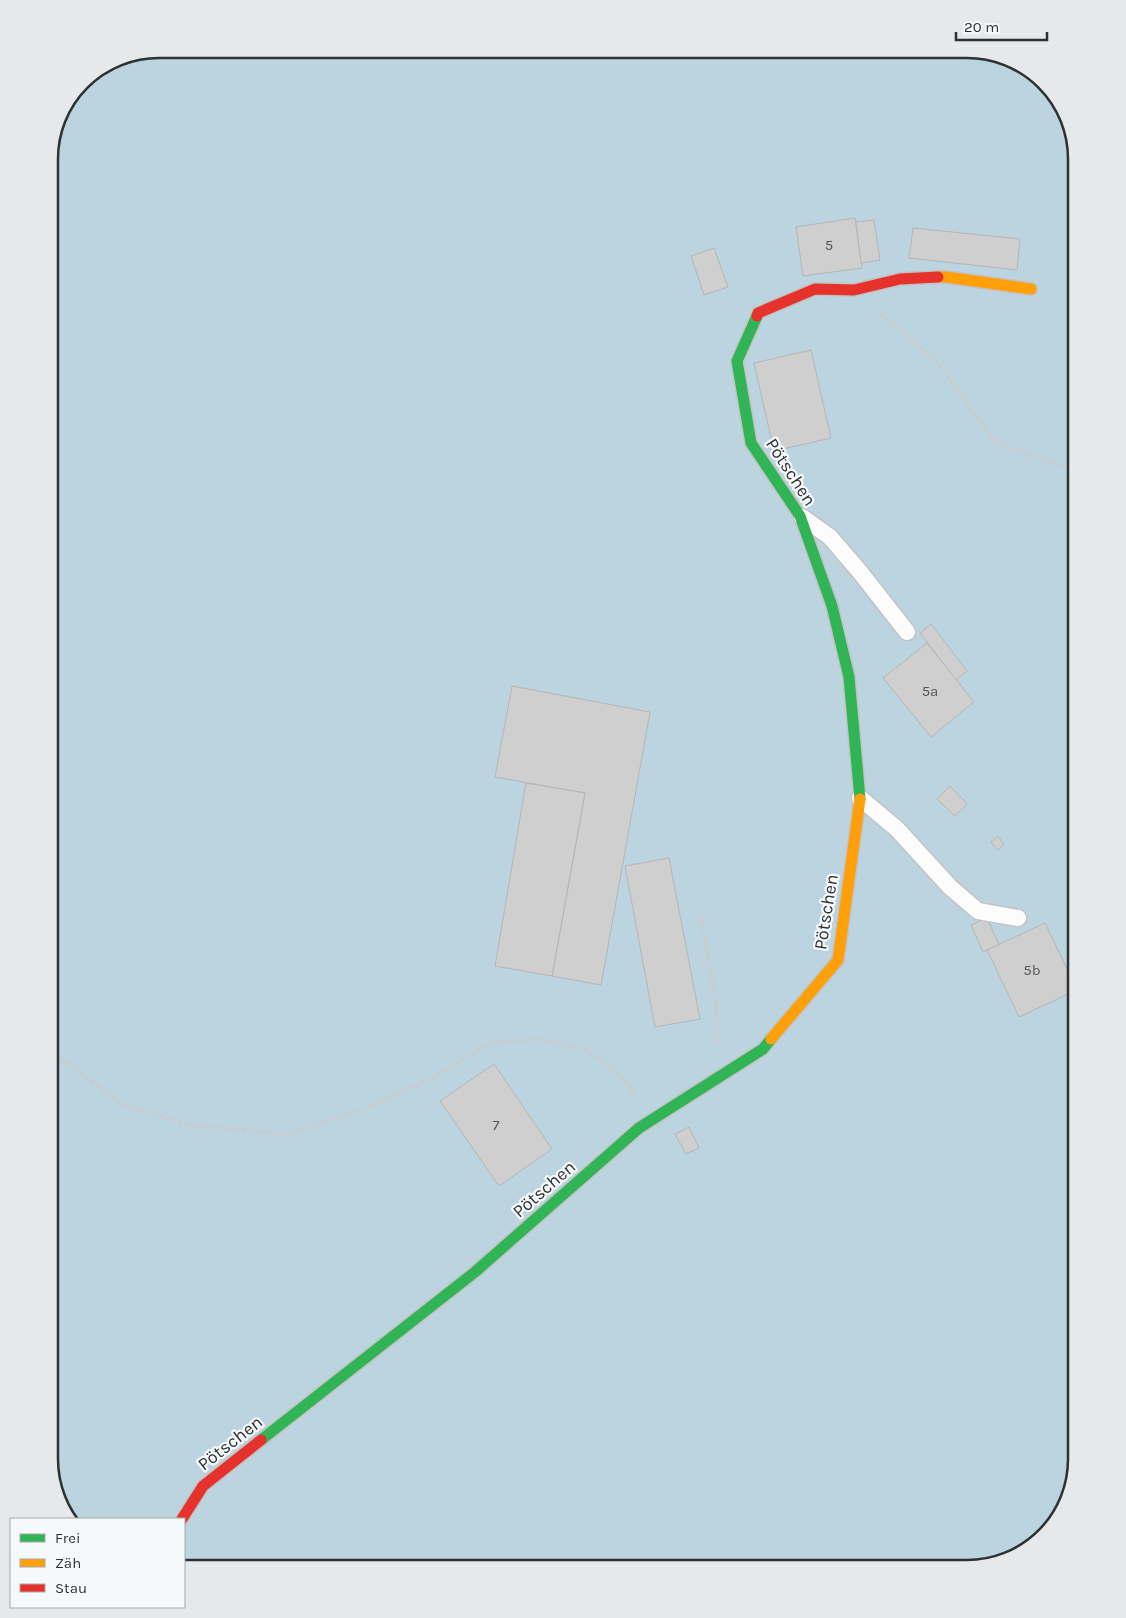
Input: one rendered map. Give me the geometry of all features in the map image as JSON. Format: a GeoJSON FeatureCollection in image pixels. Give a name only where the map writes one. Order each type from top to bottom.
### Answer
{"type":"FeatureCollection","features":[{"type":"Feature","properties":{"kind":"street","name":"Pötschen"},"geometry":{"type":"LineString","coordinates":[[183,1518],[204,1486],[475,1272],[639,1128],[763,1049],[838,960],[860,798],[849,677],[832,606],[800,516],[752,443],[737,361],[758,312],[815,289],[854,290],[900,279],[946,277],[1031,290]]}},
{"type":"Feature","properties":{"kind":"lane"},"geometry":{"type":"LineString","coordinates":[[800,516],[830,536],[907,632]]}},
{"type":"Feature","properties":{"kind":"lane"},"geometry":{"type":"LineString","coordinates":[[860,798],[897,829],[950,887],[978,911],[1018,918]]}},
{"type":"Feature","properties":{"kind":"path"},"geometry":{"type":"LineString","coordinates":[[854,290],[872,309],[902,331],[939,364],[965,402],[997,443],[1068,468]]}},
{"type":"Feature","properties":{"kind":"path"},"geometry":{"type":"LineString","coordinates":[[701,918],[717,1009],[715,1080]]}},
{"type":"Feature","properties":{"kind":"path"},"geometry":{"type":"LineString","coordinates":[[58,1057],[124,1105],[189,1125],[289,1134],[361,1110],[433,1078],[489,1043],[539,1039],[587,1050],[610,1067],[631,1089],[637,1107],[639,1128]]}},
{"type":"Feature","properties":{"kind":"shaded area"},"geometry":{"type":"Polygon","coordinates":[[[145,58],[981,58],[1006,65],[1029,78],[1048,97],[1055,108],[1061,120],[1068,145],[1068,1473],[1061,1498],[1048,1521],[1029,1540],[1018,1547],[1006,1553],[981,1560],[185,1560],[185,1518],[76,1518],[71,1510],[65,1498],[58,1473],[58,145],[65,120],[78,97],[87,87],[108,71],[145,58]]]}},
{"type":"Feature","properties":{"kind":"building"},"geometry":{"type":"Polygon","coordinates":[[[855,218],[862,268],[803,276],[796,227],[855,218]]]}},
{"type":"Feature","properties":{"kind":"building"},"geometry":{"type":"Polygon","coordinates":[[[874,220],[880,260],[861,263],[856,222],[874,220]]]}},
{"type":"Feature","properties":{"kind":"building"},"geometry":{"type":"Polygon","coordinates":[[[913,228],[1020,239],[1017,270],[909,258],[913,228]]]}},
{"type":"Feature","properties":{"kind":"building"},"geometry":{"type":"Polygon","coordinates":[[[714,248],[728,287],[704,295],[691,256],[714,248]]]}},
{"type":"Feature","properties":{"kind":"building"},"geometry":{"type":"Polygon","coordinates":[[[811,350],[831,438],[774,451],[754,363],[811,350]]]}},
{"type":"Feature","properties":{"kind":"building"},"geometry":{"type":"Polygon","coordinates":[[[931,624],[967,671],[956,680],[920,633],[931,624]]]}},
{"type":"Feature","properties":{"kind":"building"},"geometry":{"type":"Polygon","coordinates":[[[927,643],[974,702],[931,737],[883,678],[927,643]]]}},
{"type":"Feature","properties":{"kind":"building"},"geometry":{"type":"Polygon","coordinates":[[[512,686],[650,712],[601,985],[552,976],[585,793],[495,777],[512,686]]]}},
{"type":"Feature","properties":{"kind":"building"},"geometry":{"type":"Polygon","coordinates":[[[526,783],[585,793],[552,976],[495,966],[526,783]]]}},
{"type":"Feature","properties":{"kind":"building"},"geometry":{"type":"Polygon","coordinates":[[[950,786],[967,804],[955,816],[937,799],[950,786]]]}},
{"type":"Feature","properties":{"kind":"building"},"geometry":{"type":"Polygon","coordinates":[[[998,836],[1004,845],[998,850],[991,842],[998,836]]]}},
{"type":"Feature","properties":{"kind":"building"},"geometry":{"type":"Polygon","coordinates":[[[669,858],[700,1019],[655,1027],[625,866],[669,858]]]}},
{"type":"Feature","properties":{"kind":"building"},"geometry":{"type":"Polygon","coordinates":[[[987,918],[999,945],[983,952],[971,925],[987,918]]]}},
{"type":"Feature","properties":{"kind":"building"},"geometry":{"type":"Polygon","coordinates":[[[1045,923],[1068,971],[1068,994],[1019,1017],[987,950],[1045,923]]]}},
{"type":"Feature","properties":{"kind":"building"},"geometry":{"type":"Polygon","coordinates":[[[494,1064],[552,1149],[499,1186],[440,1101],[494,1064]]]}},
{"type":"Feature","properties":{"kind":"building"},"geometry":{"type":"Polygon","coordinates":[[[689,1127],[699,1148],[686,1154],[675,1134],[689,1127]]]}},
{"type":"Feature","properties":{"kind":"traffic: fast"},"geometry":{"type":"LineString","coordinates":[[757,316],[737,361],[751,443],[800,516],[832,606],[849,677],[860,799]]}},
{"type":"Feature","properties":{"kind":"traffic: fast"},"geometry":{"type":"LineString","coordinates":[[261,1440],[475,1272],[639,1128],[763,1049],[771,1039]]}},
{"type":"Feature","properties":{"kind":"traffic: slow"},"geometry":{"type":"LineString","coordinates":[[938,277],[1031,289]]}},
{"type":"Feature","properties":{"kind":"traffic: slow"},"geometry":{"type":"LineString","coordinates":[[771,1039],[838,960],[860,799]]}},
{"type":"Feature","properties":{"kind":"traffic: jam"},"geometry":{"type":"LineString","coordinates":[[757,316],[758,313],[815,289],[854,290],[900,279],[938,277]]}},
{"type":"Feature","properties":{"kind":"traffic: jam"},"geometry":{"type":"LineString","coordinates":[[183,1518],[203,1486],[261,1440]]}}]}
